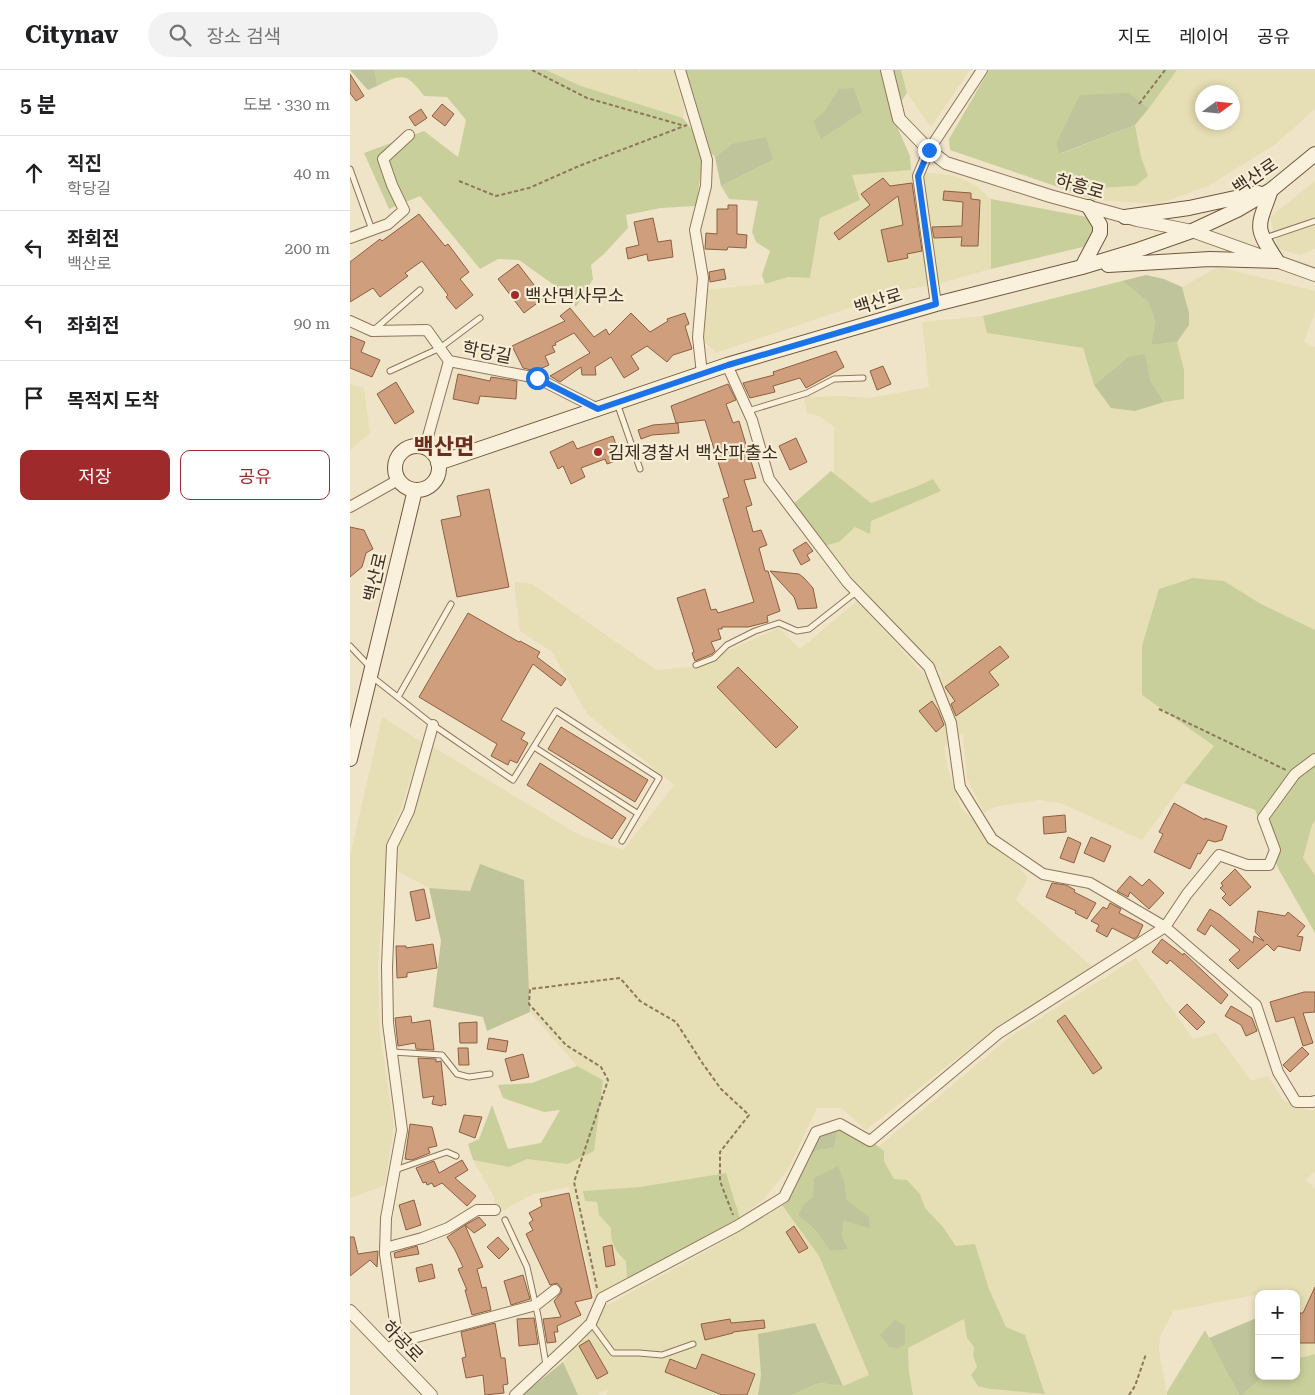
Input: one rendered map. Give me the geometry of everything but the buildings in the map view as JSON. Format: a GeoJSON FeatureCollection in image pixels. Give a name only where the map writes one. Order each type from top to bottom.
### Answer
{"type":"FeatureCollection","features":[{"type":"Feature","properties":{"kind":"main road","name":"백산로"},"geometry":{"type":"LineString","coordinates":[[438,463],[728,365],[936,304],[1135,252],[1192,231],[1237,210],[1271,190],[1315,154]]}},
{"type":"Feature","properties":{"kind":"main road"},"geometry":{"type":"LineString","coordinates":[[1125,217],[1190,208],[1271,190]]}},
{"type":"Feature","properties":{"kind":"main road"},"geometry":{"type":"LineString","coordinates":[[1271,190],[1259,223],[1259,231],[1277,262]]}},
{"type":"Feature","properties":{"kind":"main road"},"geometry":{"type":"LineString","coordinates":[[1082,267],[1100,233],[1100,224],[1089,207]]}},
{"type":"Feature","properties":{"kind":"main road"},"geometry":{"type":"LineString","coordinates":[[1082,267],[1210,259],[1277,262]]}},
{"type":"Feature","properties":{"kind":"main road"},"geometry":{"type":"LineString","coordinates":[[411,447],[425,447],[431,451],[438,463],[439,470],[434,483],[428,487],[415,490],[408,489],[398,480],[395,467],[400,454],[411,447]]}},
{"type":"Feature","properties":{"kind":"main road","name":"백산로"},"geometry":{"type":"LineString","coordinates":[[350,759],[415,490]]}},
{"type":"Feature","properties":{"kind":"street"},"geometry":{"type":"LineString","coordinates":[[680,70],[707,160],[706,186],[695,230],[703,278],[698,337],[702,374]]}},
{"type":"Feature","properties":{"kind":"street","name":"하흥로"},"geometry":{"type":"LineString","coordinates":[[887,70],[900,119],[929,150],[946,163],[1125,217],[1192,231],[1315,275]]}},
{"type":"Feature","properties":{"kind":"street"},"geometry":{"type":"LineString","coordinates":[[936,304],[918,176],[929,150],[982,70]]}},
{"type":"Feature","properties":{"kind":"street"},"geometry":{"type":"LineString","coordinates":[[350,238],[388,224],[404,210],[392,185],[383,159],[409,135]]}},
{"type":"Feature","properties":{"kind":"street","name":"학당길"},"geometry":{"type":"LineString","coordinates":[[350,321],[372,331],[427,330],[449,361],[537,378],[598,409]]}},
{"type":"Feature","properties":{"kind":"street"},"geometry":{"type":"LineString","coordinates":[[425,447],[449,361]]}},
{"type":"Feature","properties":{"kind":"street"},"geometry":{"type":"LineString","coordinates":[[728,365],[748,411],[769,479],[847,582],[929,667],[951,724],[960,787],[992,839],[1044,874],[1090,883],[1165,927],[1256,1006],[1278,1072],[1296,1102],[1312,1102],[1315,1100]]}},
{"type":"Feature","properties":{"kind":"street"},"geometry":{"type":"LineString","coordinates":[[350,507],[398,480]]}},
{"type":"Feature","properties":{"kind":"street"},"geometry":{"type":"LineString","coordinates":[[398,1342],[385,1248],[386,1218],[402,1130],[388,1024],[387,967],[392,846],[409,811],[433,725]]}},
{"type":"Feature","properties":{"kind":"street"},"geometry":{"type":"LineString","coordinates":[[515,1395],[590,1323],[602,1298],[737,1226],[784,1197],[816,1132],[840,1124],[870,1141],[999,1033],[1165,927],[1187,894],[1219,855],[1247,865],[1269,865],[1276,850],[1263,818],[1295,774],[1315,759]]}},
{"type":"Feature","properties":{"kind":"street"},"geometry":{"type":"LineString","coordinates":[[385,1248],[422,1238],[448,1228],[476,1210],[495,1210]]}},
{"type":"Feature","properties":{"kind":"street"},"geometry":{"type":"LineString","coordinates":[[388,1350],[398,1342],[536,1305],[555,1290]]}},
{"type":"Feature","properties":{"kind":"street","name":"하공로"},"geometry":{"type":"LineString","coordinates":[[350,1311],[431,1395]]}},
{"type":"Feature","properties":{"kind":"lane"},"geometry":{"type":"LineString","coordinates":[[350,169],[372,231]]}},
{"type":"Feature","properties":{"kind":"lane"},"geometry":{"type":"LineString","coordinates":[[1262,239],[1315,221]]}},
{"type":"Feature","properties":{"kind":"lane"},"geometry":{"type":"LineString","coordinates":[[372,331],[420,290]]}},
{"type":"Feature","properties":{"kind":"lane"},"geometry":{"type":"LineString","coordinates":[[390,371],[440,348],[480,318]]}},
{"type":"Feature","properties":{"kind":"lane"},"geometry":{"type":"LineString","coordinates":[[748,411],[807,392],[834,379],[863,378]]}},
{"type":"Feature","properties":{"kind":"lane"},"geometry":{"type":"LineString","coordinates":[[617,402],[640,468]]}},
{"type":"Feature","properties":{"kind":"lane"},"geometry":{"type":"LineString","coordinates":[[696,665],[714,658],[727,645],[755,631],[779,623],[797,631],[809,629],[856,592]]}},
{"type":"Feature","properties":{"kind":"lane"},"geometry":{"type":"LineString","coordinates":[[398,697],[451,604]]}},
{"type":"Feature","properties":{"kind":"lane"},"geometry":{"type":"LineString","coordinates":[[350,646],[372,672],[398,697],[433,725],[513,780],[556,711],[659,778],[622,841]]}},
{"type":"Feature","properties":{"kind":"lane"},"geometry":{"type":"LineString","coordinates":[[534,747],[637,813]]}},
{"type":"Feature","properties":{"kind":"lane"},"geometry":{"type":"LineString","coordinates":[[392,1052],[442,1054],[457,1074],[469,1077],[490,1074]]}},
{"type":"Feature","properties":{"kind":"lane"},"geometry":{"type":"LineString","coordinates":[[394,1170],[447,1152],[456,1156]]}},
{"type":"Feature","properties":{"kind":"lane"},"geometry":{"type":"LineString","coordinates":[[505,1220],[527,1267],[536,1305],[546,1366]]}},
{"type":"Feature","properties":{"kind":"lane"},"geometry":{"type":"LineString","coordinates":[[590,1323],[613,1353],[662,1355],[693,1344]]}},
{"type":"Feature","properties":{"kind":"path"},"geometry":{"type":"LineString","coordinates":[[532,70],[588,98],[685,126]]}},
{"type":"Feature","properties":{"kind":"path"},"geometry":{"type":"LineString","coordinates":[[1139,104],[1165,70]]}},
{"type":"Feature","properties":{"kind":"path"},"geometry":{"type":"LineString","coordinates":[[460,181],[496,196],[529,188],[580,166],[696,122]]}},
{"type":"Feature","properties":{"kind":"path"},"geometry":{"type":"LineString","coordinates":[[1159,709],[1295,774]]}},
{"type":"Feature","properties":{"kind":"path"},"geometry":{"type":"LineString","coordinates":[[600,1302],[574,1182],[608,1080],[601,1067],[566,1045],[529,1004],[530,989],[620,978],[640,1001],[676,1022],[721,1089],[749,1115],[720,1152],[720,1181],[737,1226]]}},
{"type":"Feature","properties":{"kind":"path"},"geometry":{"type":"LineString","coordinates":[[1129,1395],[1135,1386],[1146,1354]]}},
{"type":"Feature","properties":{"kind":"shaded area"},"geometry":{"type":"Polygon","coordinates":[[[546,70],[637,70],[640,72],[640,70],[673,70],[684,107],[683,118],[581,86],[546,70]]]}},
{"type":"Feature","properties":{"kind":"shaded area"},"geometry":{"type":"Polygon","coordinates":[[[901,70],[970,70],[931,127],[907,93],[901,70]]]}},
{"type":"Feature","properties":{"kind":"shaded area"},"geometry":{"type":"Polygon","coordinates":[[[1177,70],[1315,70],[1315,109],[1276,144],[1208,186],[1158,204],[1096,200],[1098,188],[1135,186],[1148,176],[1141,157],[1135,125],[1177,70]]]}},
{"type":"Feature","properties":{"kind":"shaded area"},"geometry":{"type":"Polygon","coordinates":[[[911,170],[955,176],[977,186],[991,199],[991,269],[937,284],[899,291],[715,353],[701,338],[705,290],[765,284],[788,277],[810,278],[820,218],[860,200],[852,175],[911,170]]]}},
{"type":"Feature","properties":{"kind":"shaded area"},"geometry":{"type":"Polygon","coordinates":[[[1315,181],[1315,249],[1301,255],[1278,249],[1270,217],[1315,181]]]}},
{"type":"Feature","properties":{"kind":"shaded area"},"geometry":{"type":"Polygon","coordinates":[[[1218,267],[1315,291],[1315,312],[1304,342],[1315,347],[1315,630],[1261,604],[1224,581],[1142,695],[1214,746],[1142,840],[1061,803],[1039,800],[994,807],[984,813],[967,779],[963,734],[944,747],[948,770],[961,808],[1013,859],[1028,878],[1016,900],[1093,967],[993,1030],[866,1130],[841,1108],[817,1108],[789,1168],[764,1199],[740,1218],[726,1173],[640,1187],[583,1191],[597,1202],[599,1215],[611,1228],[618,1256],[626,1261],[627,1278],[596,1300],[569,1187],[533,1194],[495,1215],[494,1197],[473,1160],[509,1167],[527,1159],[567,1164],[603,1080],[577,1066],[530,1012],[524,880],[480,864],[470,891],[429,888],[397,871],[399,846],[417,800],[433,747],[581,836],[623,850],[674,785],[587,714],[552,652],[520,631],[514,582],[532,584],[657,670],[690,667],[779,628],[800,649],[857,601],[931,682],[941,673],[824,546],[839,542],[855,527],[941,491],[933,479],[871,503],[834,473],[834,427],[819,416],[807,413],[804,397],[844,396],[869,398],[929,387],[922,322],[983,316],[987,333],[1083,348],[1094,385],[1111,408],[1184,399],[1184,370],[1177,342],[1189,325],[1182,287],[1218,267]]]}},
{"type":"Feature","properties":{"kind":"shaded area"},"geometry":{"type":"Polygon","coordinates":[[[350,384],[364,388],[370,433],[350,450],[350,384]]]}},
{"type":"Feature","properties":{"kind":"shaded area"},"geometry":{"type":"Polygon","coordinates":[[[382,717],[422,742],[401,809],[389,836],[378,964],[380,1034],[394,1126],[385,1185],[350,1198],[350,856],[382,717]]]}},
{"type":"Feature","properties":{"kind":"shaded area"},"geometry":{"type":"Polygon","coordinates":[[[1315,821],[1315,875],[1303,858],[1312,825],[1315,821]]]}},
{"type":"Feature","properties":{"kind":"shaded area"},"geometry":{"type":"Polygon","coordinates":[[[1136,958],[1193,1039],[1216,1033],[1251,1081],[1268,1076],[1283,1100],[1310,1111],[1315,1109],[1315,1171],[1306,1180],[1315,1188],[1315,1354],[1300,1358],[1300,1290],[1288,1290],[1289,1288],[1255,1290],[1255,1295],[1174,1311],[1160,1336],[1159,1350],[1167,1395],[913,1395],[909,1372],[908,1348],[964,1319],[967,1338],[974,1347],[973,1355],[977,1367],[995,1390],[1045,1393],[1025,1335],[1006,1327],[989,1289],[943,1227],[925,1208],[920,1194],[908,1181],[894,1179],[884,1161],[884,1151],[878,1147],[1011,1036],[1136,958]]]}},
{"type":"Feature","properties":{"kind":"shaded area"},"geometry":{"type":"Polygon","coordinates":[[[782,1205],[819,1256],[869,1376],[843,1386],[815,1323],[759,1334],[761,1375],[758,1395],[606,1395],[607,1390],[597,1395],[578,1395],[563,1362],[602,1308],[707,1251],[782,1205]]]}},
{"type":"Feature","properties":{"kind":"green space"},"geometry":{"type":"Polygon","coordinates":[[[350,70],[375,70],[377,86],[368,90],[350,70]]]}},
{"type":"Feature","properties":{"kind":"green space"},"geometry":{"type":"Polygon","coordinates":[[[375,70],[546,70],[581,86],[683,118],[695,134],[702,164],[696,206],[661,208],[626,215],[628,228],[591,265],[593,279],[576,307],[561,290],[519,260],[498,259],[480,269],[420,196],[389,209],[364,153],[424,131],[458,157],[466,120],[447,97],[424,96],[408,79],[393,79],[377,86],[375,70]]]}},
{"type":"Feature","properties":{"kind":"green space"},"geometry":{"type":"Polygon","coordinates":[[[686,70],[901,70],[907,93],[892,115],[910,156],[911,170],[852,175],[860,200],[820,218],[810,278],[788,277],[765,284],[762,275],[770,251],[756,242],[752,232],[758,201],[729,199],[721,186],[773,160],[732,144],[715,157],[711,153],[686,70]],[[838,89],[825,112],[813,121],[862,112],[838,89]]]}},
{"type":"Feature","properties":{"kind":"green space"},"geometry":{"type":"Polygon","coordinates":[[[989,70],[1177,70],[1149,108],[1128,93],[1060,154],[1135,125],[1141,157],[1148,176],[1135,186],[1098,188],[1096,200],[950,150],[949,139],[989,70]]]}},
{"type":"Feature","properties":{"kind":"green space"},"geometry":{"type":"Polygon","coordinates":[[[854,88],[862,112],[821,139],[813,121],[825,111],[838,89],[854,88]]]}},
{"type":"Feature","properties":{"kind":"green space"},"geometry":{"type":"Polygon","coordinates":[[[1129,93],[1149,108],[1135,125],[1059,154],[1057,142],[1080,95],[1129,93]]]}},
{"type":"Feature","properties":{"kind":"green space"},"geometry":{"type":"Polygon","coordinates":[[[766,137],[773,160],[721,186],[715,157],[732,144],[766,137]]]}},
{"type":"Feature","properties":{"kind":"green space"},"geometry":{"type":"Polygon","coordinates":[[[991,199],[1087,217],[1093,228],[1087,246],[991,269],[991,199]]]}},
{"type":"Feature","properties":{"kind":"green space"},"geometry":{"type":"Polygon","coordinates":[[[1146,275],[1164,279],[1182,287],[1189,313],[1189,325],[1177,342],[1151,345],[1155,321],[1148,302],[1122,281],[1146,275]]]}},
{"type":"Feature","properties":{"kind":"green space"},"geometry":{"type":"Polygon","coordinates":[[[1122,281],[1148,302],[1155,321],[1151,345],[1177,342],[1184,370],[1184,399],[1164,402],[1150,380],[1128,357],[1094,385],[1083,348],[987,333],[983,316],[1122,281]]]}},
{"type":"Feature","properties":{"kind":"green space"},"geometry":{"type":"Polygon","coordinates":[[[1145,354],[1150,380],[1164,402],[1135,411],[1111,408],[1094,385],[1128,357],[1145,354]]]}},
{"type":"Feature","properties":{"kind":"green space"},"geometry":{"type":"Polygon","coordinates":[[[831,471],[871,503],[933,479],[941,491],[871,521],[870,534],[855,527],[839,542],[824,546],[792,505],[831,471]]]}},
{"type":"Feature","properties":{"kind":"green space"},"geometry":{"type":"Polygon","coordinates":[[[1193,578],[1224,581],[1261,604],[1315,630],[1315,821],[1312,825],[1303,858],[1315,875],[1315,933],[1279,870],[1255,810],[1184,783],[1214,746],[1142,695],[1142,646],[1159,589],[1193,578]]]}},
{"type":"Feature","properties":{"kind":"green space"},"geometry":{"type":"Polygon","coordinates":[[[480,864],[524,880],[530,1012],[487,1031],[483,1017],[433,1007],[441,941],[429,888],[470,891],[480,864]]]}},
{"type":"Feature","properties":{"kind":"green space"},"geometry":{"type":"Polygon","coordinates":[[[577,1066],[603,1080],[594,1151],[567,1164],[527,1159],[509,1167],[473,1160],[468,1144],[479,1139],[492,1105],[508,1149],[541,1143],[560,1110],[544,1112],[503,1098],[498,1085],[532,1083],[577,1066]]]}},
{"type":"Feature","properties":{"kind":"green space"},"geometry":{"type":"Polygon","coordinates":[[[855,1128],[884,1151],[884,1161],[894,1179],[907,1180],[920,1194],[925,1208],[943,1227],[956,1246],[975,1244],[989,1289],[1006,1327],[1025,1335],[1045,1394],[990,1389],[978,1386],[971,1375],[977,1367],[973,1355],[974,1347],[967,1338],[964,1319],[908,1348],[909,1372],[913,1395],[792,1395],[819,1383],[843,1386],[869,1375],[819,1256],[782,1205],[786,1203],[786,1186],[794,1163],[818,1150],[834,1148],[838,1131],[855,1128]],[[845,1185],[812,1198],[798,1215],[814,1229],[830,1251],[842,1237],[844,1221],[870,1227],[855,1207],[847,1200],[845,1185]]]}},
{"type":"Feature","properties":{"kind":"green space"},"geometry":{"type":"Polygon","coordinates":[[[838,1131],[834,1148],[818,1150],[810,1155],[820,1137],[827,1133],[838,1131]]]}},
{"type":"Feature","properties":{"kind":"green space"},"geometry":{"type":"Polygon","coordinates":[[[838,1166],[845,1185],[847,1200],[869,1217],[870,1228],[844,1221],[842,1237],[848,1249],[830,1251],[814,1229],[798,1215],[804,1204],[813,1197],[814,1178],[838,1166]]]}},
{"type":"Feature","properties":{"kind":"green space"},"geometry":{"type":"Polygon","coordinates":[[[726,1173],[740,1218],[644,1272],[627,1278],[626,1261],[614,1247],[611,1228],[599,1215],[597,1202],[585,1201],[583,1191],[640,1187],[726,1173]]]}},
{"type":"Feature","properties":{"kind":"green space"},"geometry":{"type":"Polygon","coordinates":[[[1255,1319],[1255,1380],[1259,1380],[1242,1395],[1239,1395],[1209,1338],[1255,1319]]]}},
{"type":"Feature","properties":{"kind":"green space"},"geometry":{"type":"Polygon","coordinates":[[[895,1320],[905,1326],[905,1344],[898,1348],[889,1347],[880,1335],[895,1320]]]}},
{"type":"Feature","properties":{"kind":"green space"},"geometry":{"type":"Polygon","coordinates":[[[815,1323],[843,1386],[819,1383],[792,1395],[758,1395],[761,1375],[758,1334],[815,1323]]]}},
{"type":"Feature","properties":{"kind":"green space"},"geometry":{"type":"Polygon","coordinates":[[[1205,1330],[1239,1395],[1167,1395],[1167,1392],[1205,1330]]]}},
{"type":"Feature","properties":{"kind":"green space"},"geometry":{"type":"Polygon","coordinates":[[[1315,1354],[1315,1395],[1242,1395],[1259,1380],[1300,1380],[1300,1358],[1315,1354]]]}},
{"type":"Feature","properties":{"kind":"green space"},"geometry":{"type":"Polygon","coordinates":[[[563,1362],[578,1395],[522,1395],[563,1362]]]}},
{"type":"Feature","properties":{"kind":"place","name":"백산면사무소"},"geometry":{"type":"Point","coordinates":[515,295]}},
{"type":"Feature","properties":{"kind":"place","name":"김제경찰서 백산파출소"},"geometry":{"type":"Point","coordinates":[598,452]}},
{"type":"Feature","properties":{"kind":"district","name":"백산면"},"geometry":{"type":"Point","coordinates":[444,446]}},
{"type":"Feature","properties":{"kind":"route"},"geometry":{"type":"LineString","coordinates":[[537,378],[598,409],[728,365],[936,304],[918,176],[929,150]]}}]}
